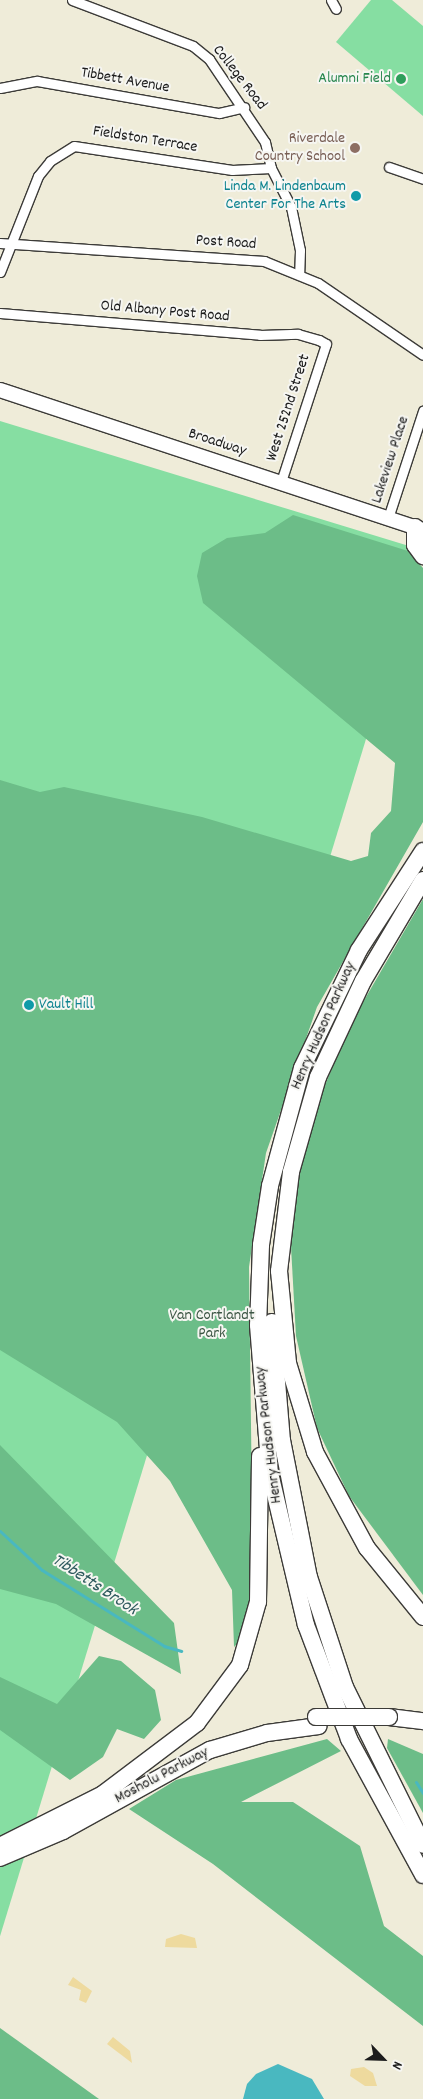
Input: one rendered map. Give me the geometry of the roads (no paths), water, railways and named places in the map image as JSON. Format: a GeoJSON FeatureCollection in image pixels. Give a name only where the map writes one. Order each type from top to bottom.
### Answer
{"type":"FeatureCollection","features":[{"type":"Feature","properties":{"kind":"highway"},"geometry":{"type":"LineString","coordinates":[[419,529],[415,545],[423,556]]}},
{"type":"Feature","properties":{"kind":"highway"},"geometry":{"type":"LineString","coordinates":[[395,891],[423,838]]}},
{"type":"Feature","properties":{"kind":"highway","name":"Henry Hudson Parkway"},"geometry":{"type":"LineString","coordinates":[[423,851],[395,891],[334,996],[302,1068],[281,1131],[259,1270],[262,1386],[280,1528],[314,1651],[353,1747],[423,1875]]}},
{"type":"Feature","properties":{"kind":"highway","name":"Henry Hudson Parkway"},"geometry":{"type":"LineString","coordinates":[[423,880],[363,981],[318,1077],[291,1172],[281,1241],[285,1344],[308,1436],[360,1537],[423,1617]]}},
{"type":"Feature","properties":{"kind":"highway"},"geometry":{"type":"LineString","coordinates":[[407,905],[423,886]]}},
{"type":"Feature","properties":{"kind":"highway"},"geometry":{"type":"LineString","coordinates":[[281,1241],[272,1283],[276,1390],[293,1506],[309,1577],[349,1695],[423,1845]]}},
{"type":"Feature","properties":{"kind":"highway"},"geometry":{"type":"LineString","coordinates":[[103,1794],[209,1711],[230,1683],[248,1646],[258,1602],[262,1386]]}},
{"type":"Feature","properties":{"kind":"highway","name":"Mosholu Parkway"},"geometry":{"type":"LineString","coordinates":[[0,1858],[76,1824],[210,1750],[317,1721]]}},
{"type":"Feature","properties":{"kind":"highway","name":"Mosholu Parkway"},"geometry":{"type":"LineString","coordinates":[[0,1846],[214,1739],[317,1721],[423,1722]]}},
{"type":"Feature","properties":{"kind":"highway","name":"Mosholu Parkway"},"geometry":{"type":"LineString","coordinates":[[390,1721],[423,1728]]}},
{"type":"Feature","properties":{"kind":"main road","name":"Broadway"},"geometry":{"type":"LineString","coordinates":[[0,390],[419,529]]}},
{"type":"Feature","properties":{"kind":"street","name":"College Road"},"geometry":{"type":"LineString","coordinates":[[72,0],[198,49],[244,107],[262,135],[271,168]]}},
{"type":"Feature","properties":{"kind":"street"},"geometry":{"type":"LineString","coordinates":[[331,0],[336,9]]}},
{"type":"Feature","properties":{"kind":"street","name":"Tibbett Avenue"},"geometry":{"type":"LineString","coordinates":[[0,88],[37,81],[218,113],[244,107]]}},
{"type":"Feature","properties":{"kind":"street","name":"Fieldston Terrace"},"geometry":{"type":"LineString","coordinates":[[0,272],[10,243],[43,168],[74,146],[232,170],[271,168]]}},
{"type":"Feature","properties":{"kind":"street"},"geometry":{"type":"LineString","coordinates":[[389,167],[423,179]]}},
{"type":"Feature","properties":{"kind":"street"},"geometry":{"type":"LineString","coordinates":[[271,168],[290,207],[300,250],[299,273]]}},
{"type":"Feature","properties":{"kind":"street","name":"Post Road"},"geometry":{"type":"LineString","coordinates":[[0,243],[264,261],[299,273],[423,355]]}},
{"type":"Feature","properties":{"kind":"street","name":"Old Albany Post Road"},"geometry":{"type":"LineString","coordinates":[[0,313],[260,335],[298,334],[326,344]]}},
{"type":"Feature","properties":{"kind":"street","name":"West 252nd Street"},"geometry":{"type":"LineString","coordinates":[[281,482],[326,344]]}},
{"type":"Feature","properties":{"kind":"street","name":"Lakeview Place"},"geometry":{"type":"LineString","coordinates":[[388,518],[423,411]]}},
{"type":"Feature","properties":{"kind":"water"},"geometry":{"type":"Polygon","coordinates":[[[278,2064],[312,2079],[324,2099],[243,2099],[247,2084],[256,2074],[278,2064]]]}},
{"type":"Feature","properties":{"kind":"waterway","name":"Tibbetts Brook"},"geometry":{"type":"LineString","coordinates":[[0,1531],[42,1570],[164,1646],[181,1651]]}},
{"type":"Feature","properties":{"kind":"waterway","name":"Tibbetts Brook"},"geometry":{"type":"LineString","coordinates":[[416,1782],[423,1793]]}},
{"type":"Feature","properties":{"kind":"place","name":"Alumni Field"},"geometry":{"type":"Point","coordinates":[401,79]}},
{"type":"Feature","properties":{"kind":"place","name":"Riverdale Country School"},"geometry":{"type":"Point","coordinates":[355,148]}},
{"type":"Feature","properties":{"kind":"place","name":"Linda M. Lindenbaum Center For The Arts"},"geometry":{"type":"Point","coordinates":[356,196]}},
{"type":"Feature","properties":{"kind":"place","name":"Vault Hill"},"geometry":{"type":"Point","coordinates":[29,1005]}},
{"type":"Feature","properties":{"kind":"park label","name":"Van Cortlandt Park"},"geometry":{"type":"Point","coordinates":[212,1325]}}]}
